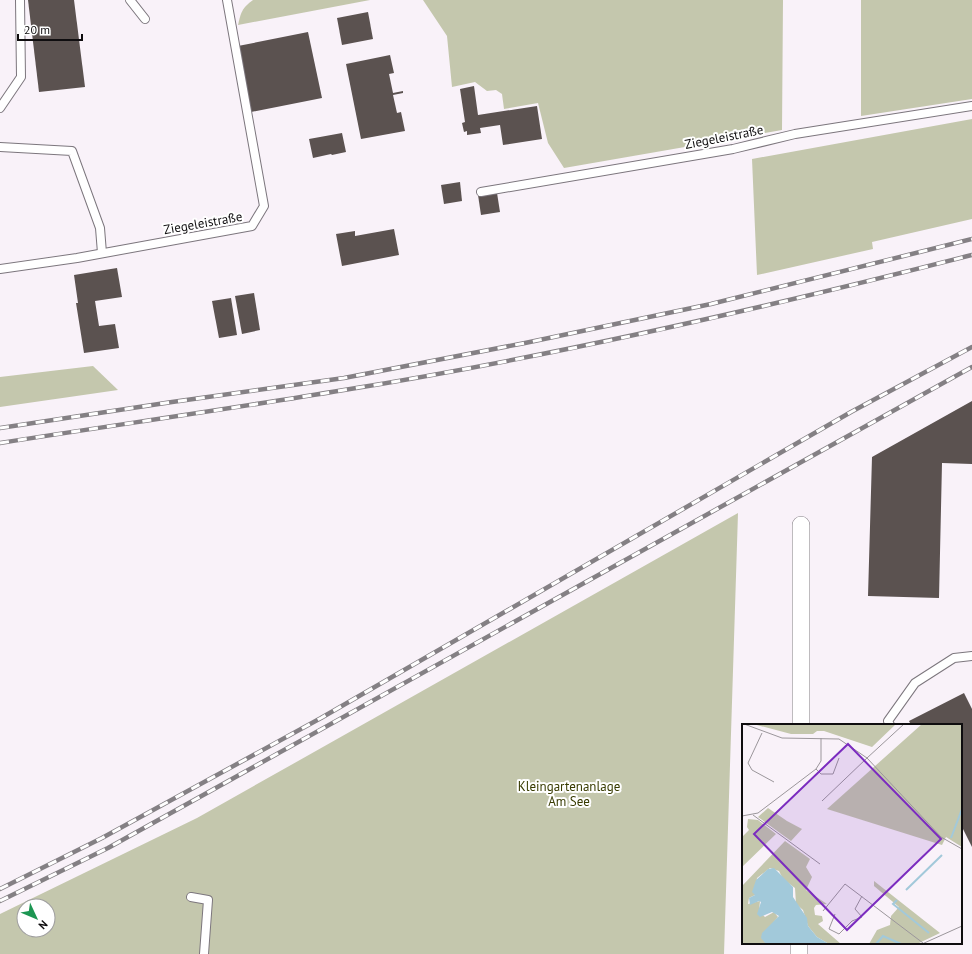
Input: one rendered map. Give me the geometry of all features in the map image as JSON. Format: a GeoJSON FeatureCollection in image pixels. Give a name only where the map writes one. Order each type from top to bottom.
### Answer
{"type":"FeatureCollection","features":[{"type":"Feature","properties":{"kind":"street"},"geometry":{"type":"LineString","coordinates":[[801,525],[801,724]]}},
{"type":"Feature","properties":{"kind":"lane"},"geometry":{"type":"LineString","coordinates":[[0,108],[21,77],[20,0]]}},
{"type":"Feature","properties":{"kind":"lane"},"geometry":{"type":"LineString","coordinates":[[130,0],[145,19]]}},
{"type":"Feature","properties":{"kind":"lane","name":"Ziegeleistraße"},"geometry":{"type":"LineString","coordinates":[[0,269],[102,253],[252,226],[264,206],[227,0]]}},
{"type":"Feature","properties":{"kind":"lane","name":"Ziegeleistraße"},"geometry":{"type":"LineString","coordinates":[[481,192],[733,149],[795,134],[972,106]]}},
{"type":"Feature","properties":{"kind":"lane"},"geometry":{"type":"LineString","coordinates":[[0,147],[72,151],[100,228],[102,253]]}},
{"type":"Feature","properties":{"kind":"lane"},"geometry":{"type":"LineString","coordinates":[[890,724],[888,721],[915,682],[954,658],[972,656]]}},
{"type":"Feature","properties":{"kind":"lane"},"geometry":{"type":"LineString","coordinates":[[191,897],[208,900],[204,954]]}},
{"type":"Feature","properties":{"kind":"green space"},"geometry":{"type":"Polygon","coordinates":[[[253,0],[370,0],[238,25],[242,11],[246,5],[253,0]]]}},
{"type":"Feature","properties":{"kind":"green space"},"geometry":{"type":"Polygon","coordinates":[[[423,0],[783,0],[782,130],[564,168],[548,143],[538,103],[504,109],[502,94],[496,90],[487,91],[475,82],[452,87],[447,36],[423,0]]]}},
{"type":"Feature","properties":{"kind":"green space"},"geometry":{"type":"Polygon","coordinates":[[[861,0],[972,0],[972,99],[861,116],[861,0]]]}},
{"type":"Feature","properties":{"kind":"green space"},"geometry":{"type":"Polygon","coordinates":[[[972,119],[972,219],[872,242],[873,249],[757,275],[752,159],[972,119]]]}},
{"type":"Feature","properties":{"kind":"green space"},"geometry":{"type":"Polygon","coordinates":[[[93,366],[118,390],[0,407],[0,377],[93,366]]]}},
{"type":"Feature","properties":{"kind":"green space","name":"Kleingartenanlage Am See"},"geometry":{"type":"Polygon","coordinates":[[[738,513],[724,954],[0,954],[0,914],[16,906],[16,938],[56,938],[56,898],[33,898],[197,818],[738,513]]]}},
{"type":"Feature","properties":{"kind":"building"},"geometry":{"type":"Polygon","coordinates":[[[28,0],[74,0],[85,87],[39,92],[28,0]]]}},
{"type":"Feature","properties":{"kind":"building"},"geometry":{"type":"Polygon","coordinates":[[[368,12],[373,39],[342,45],[337,18],[368,12]]]}},
{"type":"Feature","properties":{"kind":"building"},"geometry":{"type":"Polygon","coordinates":[[[308,32],[322,98],[251,112],[238,46],[308,32]]]}},
{"type":"Feature","properties":{"kind":"building"},"geometry":{"type":"Polygon","coordinates":[[[390,55],[394,73],[389,74],[393,93],[403,91],[403,93],[393,95],[397,113],[401,112],[405,131],[361,139],[346,64],[390,55]]]}},
{"type":"Feature","properties":{"kind":"building"},"geometry":{"type":"Polygon","coordinates":[[[474,86],[478,115],[537,106],[542,139],[503,145],[500,125],[480,128],[481,133],[467,135],[467,131],[464,132],[462,123],[465,122],[460,89],[474,86]]]}},
{"type":"Feature","properties":{"kind":"building"},"geometry":{"type":"Polygon","coordinates":[[[342,133],[346,152],[313,158],[309,139],[342,133]]]}},
{"type":"Feature","properties":{"kind":"building"},"geometry":{"type":"Polygon","coordinates":[[[460,182],[462,201],[444,204],[441,185],[460,182]]]}},
{"type":"Feature","properties":{"kind":"building"},"geometry":{"type":"Polygon","coordinates":[[[497,193],[500,212],[481,215],[478,195],[497,193]]]}},
{"type":"Feature","properties":{"kind":"building"},"geometry":{"type":"Polygon","coordinates":[[[394,229],[399,255],[342,266],[336,234],[355,231],[355,236],[394,229]]]}},
{"type":"Feature","properties":{"kind":"building"},"geometry":{"type":"Polygon","coordinates":[[[117,268],[122,297],[95,301],[99,326],[115,324],[119,348],[84,353],[76,303],[78,303],[74,275],[117,268]]]}},
{"type":"Feature","properties":{"kind":"building"},"geometry":{"type":"Polygon","coordinates":[[[254,293],[260,330],[242,334],[235,296],[254,293]]]}},
{"type":"Feature","properties":{"kind":"building"},"geometry":{"type":"Polygon","coordinates":[[[231,298],[237,335],[219,338],[212,301],[231,298]]]}},
{"type":"Feature","properties":{"kind":"building"},"geometry":{"type":"Polygon","coordinates":[[[972,401],[972,464],[942,463],[939,598],[868,596],[872,457],[972,401]]]}},
{"type":"Feature","properties":{"kind":"building"},"geometry":{"type":"Polygon","coordinates":[[[964,693],[972,709],[972,847],[962,827],[962,724],[910,724],[909,721],[964,693]]]}},
{"type":"Feature","properties":{"kind":"railway"},"geometry":{"type":"LineString","coordinates":[[0,428],[344,378],[525,343],[711,304],[972,239]]}},
{"type":"Feature","properties":{"kind":"railway"},"geometry":{"type":"LineString","coordinates":[[0,443],[301,397],[423,377],[502,362],[660,330],[816,294],[972,255]]}},
{"type":"Feature","properties":{"kind":"railway"},"geometry":{"type":"LineString","coordinates":[[0,889],[102,838],[321,718],[851,412],[972,347]]}},
{"type":"Feature","properties":{"kind":"railway"},"geometry":{"type":"LineString","coordinates":[[0,901],[108,848],[972,367]]}}]}
